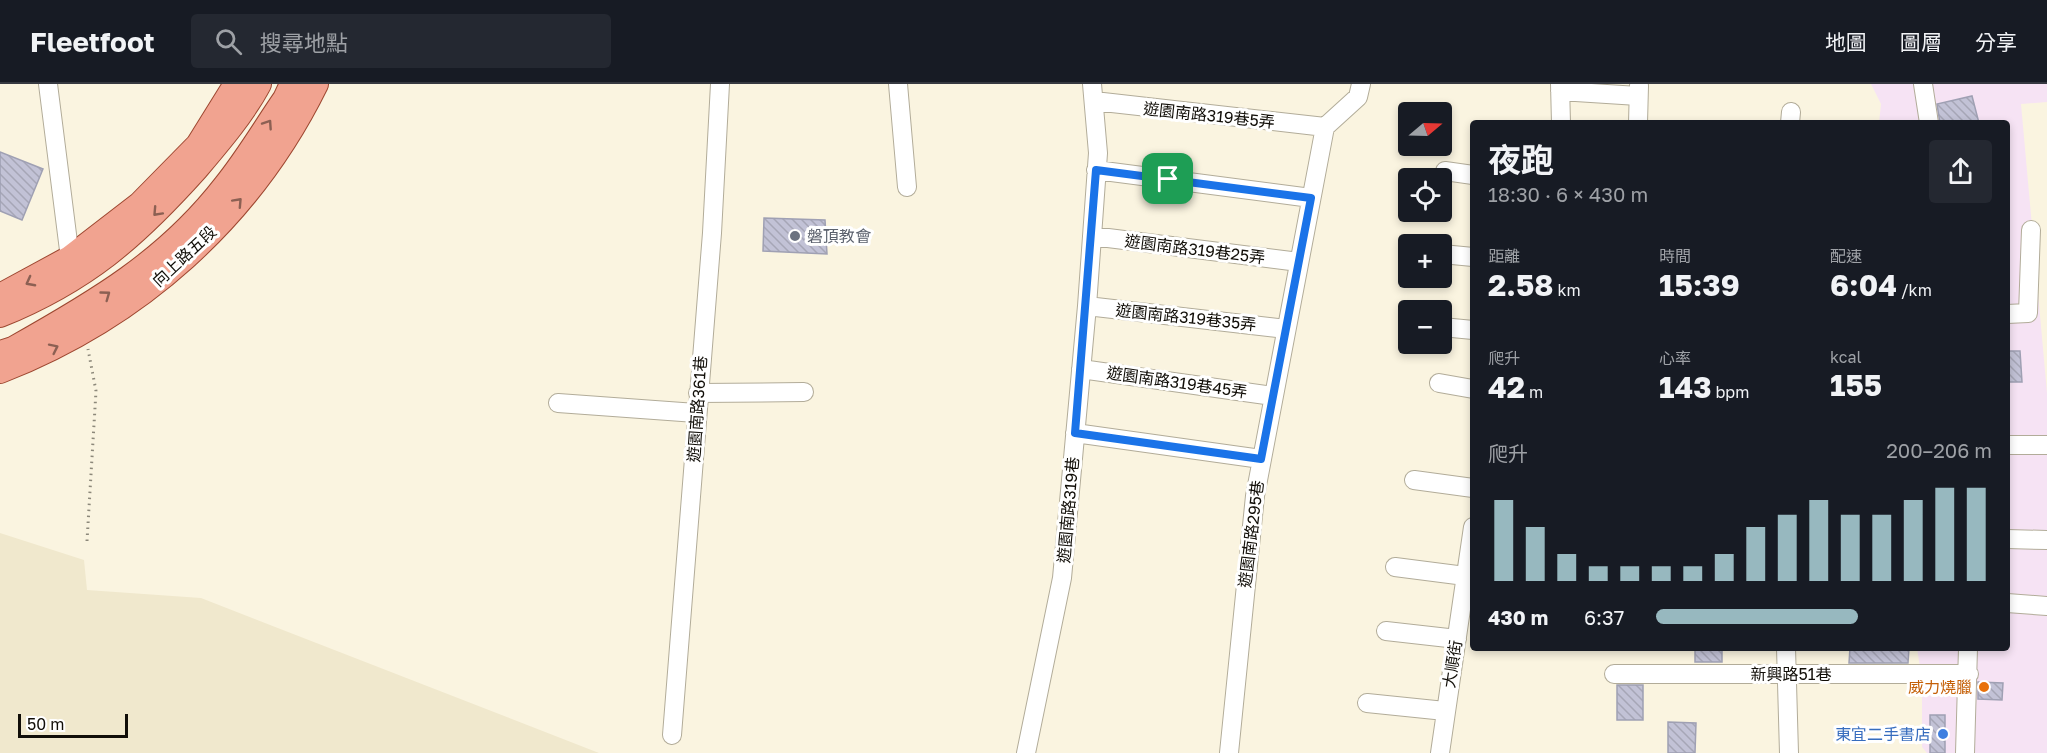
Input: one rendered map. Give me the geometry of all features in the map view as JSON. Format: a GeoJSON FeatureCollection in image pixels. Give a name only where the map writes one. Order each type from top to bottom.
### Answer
{"type":"FeatureCollection","features":[{"type":"Feature","properties":{"kind":"main road"},"geometry":{"type":"LineString","coordinates":[[0,296],[70,258],[140,204],[198,145],[236,84]]}},
{"type":"Feature","properties":{"kind":"main road"},"geometry":{"type":"LineString","coordinates":[[0,315],[40,299],[88,270],[153,217],[214,148],[258,84]]}},
{"type":"Feature","properties":{"kind":"main road","name":"向上路五段"},"geometry":{"type":"LineString","coordinates":[[0,353],[13,349],[99,301],[180,236],[225,186],[285,99],[292,84]]}},
{"type":"Feature","properties":{"kind":"main road","name":"向上路五段"},"geometry":{"type":"LineString","coordinates":[[0,371],[85,332],[152,286],[203,240],[260,179],[303,110],[316,84]]}},
{"type":"Feature","properties":{"kind":"street"},"geometry":{"type":"LineString","coordinates":[[48,84],[70,258]]}},
{"type":"Feature","properties":{"kind":"street","name":"遊園南路361巷"},"geometry":{"type":"LineString","coordinates":[[672,735],[720,84]]}},
{"type":"Feature","properties":{"kind":"street"},"geometry":{"type":"LineString","coordinates":[[897,84],[901,98],[907,187]]}},
{"type":"Feature","properties":{"kind":"street"},"geometry":{"type":"LineString","coordinates":[[1324,128],[1358,97],[1361,84]]}},
{"type":"Feature","properties":{"kind":"street"},"geometry":{"type":"LineString","coordinates":[[1923,84],[1929,120]]}},
{"type":"Feature","properties":{"kind":"street"},"geometry":{"type":"LineString","coordinates":[[1561,120],[1560,88],[1639,90],[1638,120]]}},
{"type":"Feature","properties":{"kind":"street","name":"遊園南路319巷5弄"},"geometry":{"type":"LineString","coordinates":[[1093,93],[1324,128]]}},
{"type":"Feature","properties":{"kind":"street","name":"遊園南路319巷"},"geometry":{"type":"LineString","coordinates":[[1026,753],[1062,578],[1092,236],[1096,170],[1093,93]]}},
{"type":"Feature","properties":{"kind":"street","name":"遊園南路295巷"},"geometry":{"type":"LineString","coordinates":[[1229,753],[1252,518],[1261,459],[1324,128]]}},
{"type":"Feature","properties":{"kind":"street"},"geometry":{"type":"LineString","coordinates":[[1096,170],[1311,198]]}},
{"type":"Feature","properties":{"kind":"street"},"geometry":{"type":"LineString","coordinates":[[1452,172],[1470,175]]}},
{"type":"Feature","properties":{"kind":"street"},"geometry":{"type":"LineString","coordinates":[[2010,314],[2028,313],[2031,230]]}},
{"type":"Feature","properties":{"kind":"street","name":"遊園南路319巷25弄"},"geometry":{"type":"LineString","coordinates":[[1092,236],[1299,262]]}},
{"type":"Feature","properties":{"kind":"street"},"geometry":{"type":"LineString","coordinates":[[1452,255],[1470,257]]}},
{"type":"Feature","properties":{"kind":"street","name":"遊園南路319巷35弄"},"geometry":{"type":"LineString","coordinates":[[1087,306],[1286,328]]}},
{"type":"Feature","properties":{"kind":"street"},"geometry":{"type":"LineString","coordinates":[[1452,328],[1470,330]]}},
{"type":"Feature","properties":{"kind":"street","name":"遊園南路319巷45弄"},"geometry":{"type":"LineString","coordinates":[[1081,369],[1273,396]]}},
{"type":"Feature","properties":{"kind":"street"},"geometry":{"type":"LineString","coordinates":[[1439,383],[1470,388]]}},
{"type":"Feature","properties":{"kind":"street"},"geometry":{"type":"LineString","coordinates":[[698,393],[804,392]]}},
{"type":"Feature","properties":{"kind":"street"},"geometry":{"type":"LineString","coordinates":[[558,403],[696,413]]}},
{"type":"Feature","properties":{"kind":"street"},"geometry":{"type":"LineString","coordinates":[[1075,433],[1261,459]]}},
{"type":"Feature","properties":{"kind":"street"},"geometry":{"type":"LineString","coordinates":[[2010,445],[2047,445]]}},
{"type":"Feature","properties":{"kind":"street"},"geometry":{"type":"LineString","coordinates":[[1414,480],[1470,488]]}},
{"type":"Feature","properties":{"kind":"street"},"geometry":{"type":"LineString","coordinates":[[2010,539],[2047,540]]}},
{"type":"Feature","properties":{"kind":"street","name":"大順街"},"geometry":{"type":"LineString","coordinates":[[1440,753],[1470,545]]}},
{"type":"Feature","properties":{"kind":"street"},"geometry":{"type":"LineString","coordinates":[[1395,567],[1465,576]]}},
{"type":"Feature","properties":{"kind":"street"},"geometry":{"type":"LineString","coordinates":[[2010,603],[2047,606]]}},
{"type":"Feature","properties":{"kind":"street"},"geometry":{"type":"LineString","coordinates":[[1386,631],[1457,639]]}},
{"type":"Feature","properties":{"kind":"street"},"geometry":{"type":"LineString","coordinates":[[1786,651],[1789,753]]}},
{"type":"Feature","properties":{"kind":"street"},"geometry":{"type":"LineString","coordinates":[[1965,753],[1968,651]]}},
{"type":"Feature","properties":{"kind":"street","name":"新興路51巷"},"geometry":{"type":"LineString","coordinates":[[1614,674],[1968,674]]}},
{"type":"Feature","properties":{"kind":"street"},"geometry":{"type":"LineString","coordinates":[[1367,703],[1445,711]]}},
{"type":"Feature","properties":{"kind":"path"},"geometry":{"type":"LineString","coordinates":[[85,332],[96,391],[87,541]]}},
{"type":"Feature","properties":{"kind":"shaded area"},"geometry":{"type":"Polygon","coordinates":[[[1871,84],[2047,84],[2047,102],[2021,104],[2047,393],[2047,753],[1927,753],[1922,747],[1922,680],[1917,651],[2010,651],[2010,120],[1879,120],[1881,104],[1871,84]]]}},
{"type":"Feature","properties":{"kind":"shaded area"},"geometry":{"type":"Polygon","coordinates":[[[0,533],[84,560],[87,590],[201,598],[599,753],[0,753],[0,533]]]}},
{"type":"Feature","properties":{"kind":"building"},"geometry":{"type":"Polygon","coordinates":[[[1972,96],[1978,120],[1940,120],[1937,104],[1972,96]]]}},
{"type":"Feature","properties":{"kind":"building"},"geometry":{"type":"Polygon","coordinates":[[[0,152],[43,169],[22,220],[0,211],[0,152]]]}},
{"type":"Feature","properties":{"kind":"building","name":"磐頂教會"},"geometry":{"type":"Polygon","coordinates":[[[764,218],[825,220],[827,254],[763,251],[764,218]]]}},
{"type":"Feature","properties":{"kind":"building"},"geometry":{"type":"Polygon","coordinates":[[[2010,351],[2020,351],[2022,382],[2010,382],[2010,351]]]}},
{"type":"Feature","properties":{"kind":"building"},"geometry":{"type":"Polygon","coordinates":[[[1695,651],[1722,651],[1722,662],[1695,662],[1695,651]]]}},
{"type":"Feature","properties":{"kind":"building"},"geometry":{"type":"Polygon","coordinates":[[[1850,651],[1909,651],[1908,663],[1849,663],[1850,651]]]}},
{"type":"Feature","properties":{"kind":"building"},"geometry":{"type":"Polygon","coordinates":[[[1978,682],[2003,683],[2002,700],[1978,699],[1978,682]]]}},
{"type":"Feature","properties":{"kind":"building"},"geometry":{"type":"Polygon","coordinates":[[[1617,685],[1643,685],[1643,720],[1617,720],[1617,685]]]}},
{"type":"Feature","properties":{"kind":"building"},"geometry":{"type":"Polygon","coordinates":[[[1930,715],[1945,715],[1945,753],[1930,753],[1930,715]]]}},
{"type":"Feature","properties":{"kind":"building"},"geometry":{"type":"Polygon","coordinates":[[[1668,722],[1696,723],[1695,753],[1668,753],[1668,722]]]}},
{"type":"Feature","properties":{"kind":"place","name":"磐頂教會"},"geometry":{"type":"Point","coordinates":[795,236]}},
{"type":"Feature","properties":{"kind":"place","name":"威力燒臘"},"geometry":{"type":"Point","coordinates":[1984,687]}},
{"type":"Feature","properties":{"kind":"place","name":"東宜二手書店"},"geometry":{"type":"Point","coordinates":[1943,734]}},
{"type":"Feature","properties":{"kind":"route"},"geometry":{"type":"LineString","coordinates":[[1096,170],[1168,179],[1311,198],[1261,459],[1075,433],[1087,306],[1096,170]]}}]}
